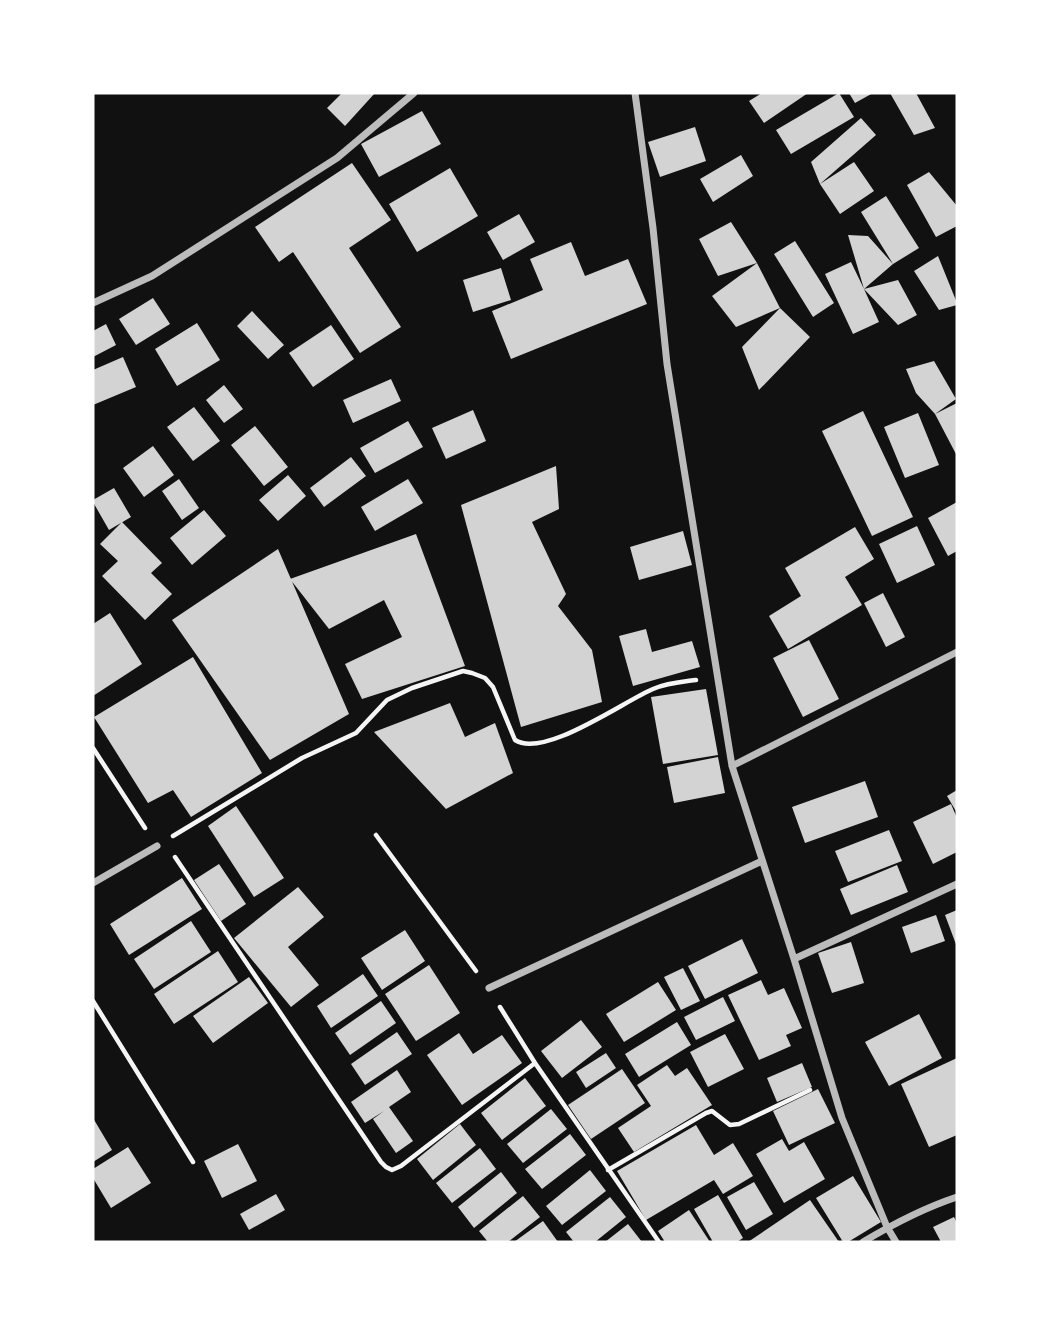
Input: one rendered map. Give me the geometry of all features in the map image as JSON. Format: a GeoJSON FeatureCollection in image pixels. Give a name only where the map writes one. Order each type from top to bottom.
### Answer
{"type":"FeatureCollection","features":[{"type":"Feature","properties":{"kind":"street"},"geometry":{"type":"LineString","coordinates":[[93,303],[152,276],[337,158],[414,93]]}},
{"type":"Feature","properties":{"kind":"street"},"geometry":{"type":"LineString","coordinates":[[635,93],[667,364],[732,766],[842,1118],[887,1227],[896,1242]]}},
{"type":"Feature","properties":{"kind":"street"},"geometry":{"type":"LineString","coordinates":[[732,766],[957,652]]}},
{"type":"Feature","properties":{"kind":"street"},"geometry":{"type":"LineString","coordinates":[[93,883],[157,846]]}},
{"type":"Feature","properties":{"kind":"street"},"geometry":{"type":"LineString","coordinates":[[489,988],[762,861]]}},
{"type":"Feature","properties":{"kind":"street"},"geometry":{"type":"LineString","coordinates":[[794,960],[957,884]]}},
{"type":"Feature","properties":{"kind":"street"},"geometry":{"type":"LineString","coordinates":[[863,1242],[887,1227],[957,1197]]}},
{"type":"Feature","properties":{"kind":"path"},"geometry":{"type":"LineString","coordinates":[[165,841],[302,758],[356,733],[387,701],[412,688],[463,671],[485,678],[493,687],[515,740],[527,744],[559,737],[663,685],[718,677]]}},
{"type":"Feature","properties":{"kind":"path"},"geometry":{"type":"LineString","coordinates":[[93,748],[146,830]]}},
{"type":"Feature","properties":{"kind":"path"},"geometry":{"type":"LineString","coordinates":[[376,835],[489,988],[535,1063],[659,1242]]}},
{"type":"Feature","properties":{"kind":"path"},"geometry":{"type":"LineString","coordinates":[[173,853],[380,1162],[386,1167],[392,1170],[401,1166],[535,1063]]}},
{"type":"Feature","properties":{"kind":"path"},"geometry":{"type":"LineString","coordinates":[[93,1001],[193,1162]]}},
{"type":"Feature","properties":{"kind":"path"},"geometry":{"type":"LineString","coordinates":[[608,1170],[712,1111],[730,1125],[739,1124],[831,1081]]}},
{"type":"Feature","properties":{"kind":"building"},"geometry":{"type":"Polygon","coordinates":[[[342,93],[375,93],[345,126],[327,108],[342,93]]]}},
{"type":"Feature","properties":{"kind":"building"},"geometry":{"type":"Polygon","coordinates":[[[762,93],[808,93],[764,123],[749,101],[762,93]]]}},
{"type":"Feature","properties":{"kind":"building"},"geometry":{"type":"Polygon","coordinates":[[[839,93],[854,117],[791,154],[776,130],[839,93]]]}},
{"type":"Feature","properties":{"kind":"building"},"geometry":{"type":"Polygon","coordinates":[[[849,93],[873,93],[855,103],[849,93]]]}},
{"type":"Feature","properties":{"kind":"building"},"geometry":{"type":"Polygon","coordinates":[[[890,93],[916,93],[935,128],[914,135],[890,93]]]}},
{"type":"Feature","properties":{"kind":"building"},"geometry":{"type":"Polygon","coordinates":[[[422,111],[441,144],[379,177],[361,144],[422,111]]]}},
{"type":"Feature","properties":{"kind":"building"},"geometry":{"type":"Polygon","coordinates":[[[861,118],[876,135],[820,184],[811,162],[861,118]]]}},
{"type":"Feature","properties":{"kind":"building"},"geometry":{"type":"Polygon","coordinates":[[[695,127],[706,161],[660,177],[648,142],[695,127]]]}},
{"type":"Feature","properties":{"kind":"building"},"geometry":{"type":"Polygon","coordinates":[[[741,155],[753,176],[713,202],[700,179],[741,155]]]}},
{"type":"Feature","properties":{"kind":"building"},"geometry":{"type":"Polygon","coordinates":[[[854,162],[874,191],[840,214],[820,184],[854,162]]]}},
{"type":"Feature","properties":{"kind":"building"},"geometry":{"type":"Polygon","coordinates":[[[352,163],[391,220],[349,248],[401,327],[360,353],[293,252],[279,262],[255,227],[352,163]]]}},
{"type":"Feature","properties":{"kind":"building"},"geometry":{"type":"Polygon","coordinates":[[[450,168],[478,216],[417,252],[389,204],[450,168]]]}},
{"type":"Feature","properties":{"kind":"building"},"geometry":{"type":"Polygon","coordinates":[[[929,172],[957,206],[957,226],[936,237],[907,185],[929,172]]]}},
{"type":"Feature","properties":{"kind":"building"},"geometry":{"type":"Polygon","coordinates":[[[886,196],[919,248],[893,264],[861,212],[886,196]]]}},
{"type":"Feature","properties":{"kind":"building"},"geometry":{"type":"Polygon","coordinates":[[[519,214],[535,242],[503,260],[487,232],[519,214]]]}},
{"type":"Feature","properties":{"kind":"building"},"geometry":{"type":"Polygon","coordinates":[[[731,222],[757,263],[718,276],[699,239],[731,222]]]}},
{"type":"Feature","properties":{"kind":"building"},"geometry":{"type":"Polygon","coordinates":[[[848,235],[868,236],[893,264],[864,289],[848,235]]]}},
{"type":"Feature","properties":{"kind":"building"},"geometry":{"type":"Polygon","coordinates":[[[795,241],[834,303],[813,317],[774,254],[795,241]]]}},
{"type":"Feature","properties":{"kind":"building"},"geometry":{"type":"Polygon","coordinates":[[[571,242],[585,276],[628,259],[647,304],[511,359],[492,311],[543,290],[530,259],[571,242]]]}},
{"type":"Feature","properties":{"kind":"building"},"geometry":{"type":"Polygon","coordinates":[[[938,256],[957,303],[939,310],[914,271],[938,256]]]}},
{"type":"Feature","properties":{"kind":"building"},"geometry":{"type":"Polygon","coordinates":[[[851,262],[879,322],[853,334],[825,274],[851,262]]]}},
{"type":"Feature","properties":{"kind":"building"},"geometry":{"type":"Polygon","coordinates":[[[757,263],[780,308],[736,327],[712,296],[757,263]]]}},
{"type":"Feature","properties":{"kind":"building"},"geometry":{"type":"Polygon","coordinates":[[[501,268],[511,300],[473,312],[463,280],[501,268]]]}},
{"type":"Feature","properties":{"kind":"building"},"geometry":{"type":"Polygon","coordinates":[[[898,280],[917,315],[898,325],[864,289],[898,280]]]}},
{"type":"Feature","properties":{"kind":"building"},"geometry":{"type":"Polygon","coordinates":[[[153,298],[170,324],[136,345],[119,319],[153,298]]]}},
{"type":"Feature","properties":{"kind":"building"},"geometry":{"type":"Polygon","coordinates":[[[780,308],[810,337],[759,390],[742,347],[780,308]]]}},
{"type":"Feature","properties":{"kind":"building"},"geometry":{"type":"Polygon","coordinates":[[[252,311],[284,345],[268,359],[237,326],[252,311]]]}},
{"type":"Feature","properties":{"kind":"building"},"geometry":{"type":"Polygon","coordinates":[[[197,323],[220,360],[177,386],[155,349],[197,323]]]}},
{"type":"Feature","properties":{"kind":"building"},"geometry":{"type":"Polygon","coordinates":[[[106,324],[116,345],[93,357],[93,331],[106,324]]]}},
{"type":"Feature","properties":{"kind":"building"},"geometry":{"type":"Polygon","coordinates":[[[331,325],[354,359],[313,387],[289,353],[331,325]]]}},
{"type":"Feature","properties":{"kind":"building"},"geometry":{"type":"Polygon","coordinates":[[[123,357],[136,387],[93,405],[93,370],[123,357]]]}},
{"type":"Feature","properties":{"kind":"building"},"geometry":{"type":"Polygon","coordinates":[[[934,361],[956,399],[935,414],[916,393],[906,369],[934,361]]]}},
{"type":"Feature","properties":{"kind":"building"},"geometry":{"type":"Polygon","coordinates":[[[391,379],[401,401],[353,423],[343,400],[391,379]]]}},
{"type":"Feature","properties":{"kind":"building"},"geometry":{"type":"Polygon","coordinates":[[[224,385],[243,409],[224,423],[206,400],[224,385]]]}},
{"type":"Feature","properties":{"kind":"building"},"geometry":{"type":"Polygon","coordinates":[[[957,403],[957,456],[935,414],[957,403]]]}},
{"type":"Feature","properties":{"kind":"building"},"geometry":{"type":"Polygon","coordinates":[[[194,407],[220,441],[193,461],[167,427],[194,407]]]}},
{"type":"Feature","properties":{"kind":"building"},"geometry":{"type":"Polygon","coordinates":[[[473,410],[486,441],[446,459],[432,428],[473,410]]]}},
{"type":"Feature","properties":{"kind":"building"},"geometry":{"type":"Polygon","coordinates":[[[863,411],[913,517],[872,536],[822,431],[863,411]]]}},
{"type":"Feature","properties":{"kind":"building"},"geometry":{"type":"Polygon","coordinates":[[[918,413],[939,465],[905,478],[884,427],[918,413]]]}},
{"type":"Feature","properties":{"kind":"building"},"geometry":{"type":"Polygon","coordinates":[[[408,421],[423,447],[375,473],[360,448],[408,421]]]}},
{"type":"Feature","properties":{"kind":"building"},"geometry":{"type":"Polygon","coordinates":[[[255,426],[288,467],[264,486],[231,445],[255,426]]]}},
{"type":"Feature","properties":{"kind":"building"},"geometry":{"type":"Polygon","coordinates":[[[153,446],[174,475],[144,497],[123,468],[153,446]]]}},
{"type":"Feature","properties":{"kind":"building"},"geometry":{"type":"Polygon","coordinates":[[[351,457],[366,476],[324,507],[310,488],[351,457]]]}},
{"type":"Feature","properties":{"kind":"building"},"geometry":{"type":"Polygon","coordinates":[[[556,466],[559,509],[532,522],[566,594],[558,606],[592,650],[602,702],[521,727],[461,505],[556,466]]]}},
{"type":"Feature","properties":{"kind":"building"},"geometry":{"type":"Polygon","coordinates":[[[288,475],[306,496],[278,521],[259,500],[288,475]]]}},
{"type":"Feature","properties":{"kind":"building"},"geometry":{"type":"Polygon","coordinates":[[[179,479],[199,508],[182,520],[162,491],[179,479]]]}},
{"type":"Feature","properties":{"kind":"building"},"geometry":{"type":"Polygon","coordinates":[[[408,479],[423,503],[375,531],[361,507],[408,479]]]}},
{"type":"Feature","properties":{"kind":"building"},"geometry":{"type":"Polygon","coordinates":[[[114,488],[131,517],[109,530],[93,500],[114,488]]]}},
{"type":"Feature","properties":{"kind":"building"},"geometry":{"type":"Polygon","coordinates":[[[957,502],[957,551],[948,556],[928,518],[957,502]]]}},
{"type":"Feature","properties":{"kind":"building"},"geometry":{"type":"Polygon","coordinates":[[[204,510],[226,536],[192,565],[170,538],[204,510]]]}},
{"type":"Feature","properties":{"kind":"building"},"geometry":{"type":"Polygon","coordinates":[[[122,522],[162,563],[151,573],[172,594],[145,620],[102,576],[118,561],[100,544],[122,522]]]}},
{"type":"Feature","properties":{"kind":"building"},"geometry":{"type":"Polygon","coordinates":[[[917,526],[935,565],[897,583],[879,544],[917,526]]]}},
{"type":"Feature","properties":{"kind":"building"},"geometry":{"type":"Polygon","coordinates":[[[855,527],[874,559],[845,577],[862,605],[788,649],[769,616],[801,596],[785,568],[855,527]]]}},
{"type":"Feature","properties":{"kind":"building"},"geometry":{"type":"Polygon","coordinates":[[[683,531],[692,565],[639,580],[630,547],[683,531]]]}},
{"type":"Feature","properties":{"kind":"building"},"geometry":{"type":"Polygon","coordinates":[[[416,534],[465,666],[362,699],[345,664],[402,637],[384,600],[329,629],[290,579],[416,534]]]}},
{"type":"Feature","properties":{"kind":"building"},"geometry":{"type":"Polygon","coordinates":[[[278,549],[349,714],[270,760],[172,620],[278,549]]]}},
{"type":"Feature","properties":{"kind":"building"},"geometry":{"type":"Polygon","coordinates":[[[883,593],[905,637],[886,647],[864,603],[883,593]]]}},
{"type":"Feature","properties":{"kind":"building"},"geometry":{"type":"Polygon","coordinates":[[[110,613],[142,664],[93,696],[93,624],[110,613]]]}},
{"type":"Feature","properties":{"kind":"building"},"geometry":{"type":"Polygon","coordinates":[[[646,629],[652,652],[692,641],[700,667],[633,686],[619,636],[646,629]]]}},
{"type":"Feature","properties":{"kind":"building"},"geometry":{"type":"Polygon","coordinates":[[[809,640],[839,699],[803,717],[773,658],[809,640]]]}},
{"type":"Feature","properties":{"kind":"building"},"geometry":{"type":"Polygon","coordinates":[[[193,657],[262,773],[191,817],[173,790],[148,803],[94,717],[193,657]]]}},
{"type":"Feature","properties":{"kind":"building"},"geometry":{"type":"Polygon","coordinates":[[[706,689],[718,755],[663,764],[651,697],[706,689]]]}},
{"type":"Feature","properties":{"kind":"building"},"geometry":{"type":"Polygon","coordinates":[[[450,703],[465,737],[495,723],[513,773],[446,809],[374,732],[450,703]]]}},
{"type":"Feature","properties":{"kind":"building"},"geometry":{"type":"Polygon","coordinates":[[[718,757],[725,793],[674,803],[667,767],[718,757]]]}},
{"type":"Feature","properties":{"kind":"building"},"geometry":{"type":"Polygon","coordinates":[[[865,781],[878,817],[805,843],[792,807],[865,781]]]}},
{"type":"Feature","properties":{"kind":"building"},"geometry":{"type":"Polygon","coordinates":[[[957,790],[957,813],[947,796],[957,790]]]}},
{"type":"Feature","properties":{"kind":"building"},"geometry":{"type":"Polygon","coordinates":[[[951,804],[957,818],[957,852],[933,864],[913,822],[951,804]]]}},
{"type":"Feature","properties":{"kind":"building"},"geometry":{"type":"Polygon","coordinates":[[[236,806],[284,878],[254,897],[208,826],[236,806]]]}},
{"type":"Feature","properties":{"kind":"building"},"geometry":{"type":"Polygon","coordinates":[[[889,830],[902,861],[848,882],[835,851],[889,830]]]}},
{"type":"Feature","properties":{"kind":"building"},"geometry":{"type":"Polygon","coordinates":[[[219,864],[246,904],[221,921],[194,880],[219,864]]]}},
{"type":"Feature","properties":{"kind":"building"},"geometry":{"type":"Polygon","coordinates":[[[897,865],[908,892],[851,915],[840,889],[897,865]]]}},
{"type":"Feature","properties":{"kind":"building"},"geometry":{"type":"Polygon","coordinates":[[[182,878],[202,909],[129,955],[110,924],[182,878]]]}},
{"type":"Feature","properties":{"kind":"building"},"geometry":{"type":"Polygon","coordinates":[[[298,887],[324,917],[288,947],[319,985],[291,1007],[234,938],[298,887]]]}},
{"type":"Feature","properties":{"kind":"building"},"geometry":{"type":"Polygon","coordinates":[[[957,910],[957,947],[945,915],[957,910]]]}},
{"type":"Feature","properties":{"kind":"building"},"geometry":{"type":"Polygon","coordinates":[[[936,915],[945,941],[911,953],[902,927],[936,915]]]}},
{"type":"Feature","properties":{"kind":"building"},"geometry":{"type":"Polygon","coordinates":[[[191,921],[211,952],[154,989],[134,959],[191,921]]]}},
{"type":"Feature","properties":{"kind":"building"},"geometry":{"type":"Polygon","coordinates":[[[405,930],[425,961],[382,990],[361,958],[405,930]]]}},
{"type":"Feature","properties":{"kind":"building"},"geometry":{"type":"Polygon","coordinates":[[[742,939],[758,973],[705,999],[688,966],[742,939]]]}},
{"type":"Feature","properties":{"kind":"building"},"geometry":{"type":"Polygon","coordinates":[[[851,942],[864,983],[832,993],[818,953],[851,942]]]}},
{"type":"Feature","properties":{"kind":"building"},"geometry":{"type":"Polygon","coordinates":[[[218,951],[238,982],[174,1024],[154,994],[218,951]]]}},
{"type":"Feature","properties":{"kind":"building"},"geometry":{"type":"Polygon","coordinates":[[[429,965],[460,1013],[416,1041],[385,994],[429,965]]]}},
{"type":"Feature","properties":{"kind":"building"},"geometry":{"type":"Polygon","coordinates":[[[683,968],[700,1001],[681,1010],[664,977],[683,968]]]}},
{"type":"Feature","properties":{"kind":"building"},"geometry":{"type":"Polygon","coordinates":[[[363,974],[378,996],[331,1028],[317,1006],[363,974]]]}},
{"type":"Feature","properties":{"kind":"building"},"geometry":{"type":"Polygon","coordinates":[[[249,977],[268,1003],[213,1043],[193,1016],[249,977]]]}},
{"type":"Feature","properties":{"kind":"building"},"geometry":{"type":"Polygon","coordinates":[[[761,980],[768,995],[784,988],[802,1028],[786,1035],[791,1046],[759,1060],[728,995],[761,980]]]}},
{"type":"Feature","properties":{"kind":"building"},"geometry":{"type":"Polygon","coordinates":[[[658,982],[676,1010],[624,1042],[606,1014],[658,982]]]}},
{"type":"Feature","properties":{"kind":"building"},"geometry":{"type":"Polygon","coordinates":[[[723,997],[735,1021],[696,1040],[684,1017],[723,997]]]}},
{"type":"Feature","properties":{"kind":"building"},"geometry":{"type":"Polygon","coordinates":[[[381,1001],[396,1023],[350,1055],[335,1033],[381,1001]]]}},
{"type":"Feature","properties":{"kind":"building"},"geometry":{"type":"Polygon","coordinates":[[[919,1014],[942,1058],[889,1086],[865,1042],[919,1014]]]}},
{"type":"Feature","properties":{"kind":"building"},"geometry":{"type":"Polygon","coordinates":[[[581,1020],[602,1047],[562,1078],[541,1051],[581,1020]]]}},
{"type":"Feature","properties":{"kind":"building"},"geometry":{"type":"Polygon","coordinates":[[[677,1022],[691,1045],[639,1077],[625,1054],[677,1022]]]}},
{"type":"Feature","properties":{"kind":"building"},"geometry":{"type":"Polygon","coordinates":[[[397,1032],[412,1054],[365,1085],[351,1064],[397,1032]]]}},
{"type":"Feature","properties":{"kind":"building"},"geometry":{"type":"Polygon","coordinates":[[[459,1033],[473,1054],[502,1035],[522,1063],[462,1105],[427,1055],[459,1033]]]}},
{"type":"Feature","properties":{"kind":"building"},"geometry":{"type":"Polygon","coordinates":[[[725,1034],[744,1069],[708,1087],[690,1052],[725,1034]]]}},
{"type":"Feature","properties":{"kind":"building"},"geometry":{"type":"Polygon","coordinates":[[[606,1053],[616,1068],[586,1088],[576,1072],[606,1053]]]}},
{"type":"Feature","properties":{"kind":"building"},"geometry":{"type":"Polygon","coordinates":[[[957,1058],[957,1135],[929,1147],[901,1084],[957,1058]]]}},
{"type":"Feature","properties":{"kind":"building"},"geometry":{"type":"Polygon","coordinates":[[[802,1063],[812,1087],[777,1102],[767,1078],[802,1063]]]}},
{"type":"Feature","properties":{"kind":"building"},"geometry":{"type":"Polygon","coordinates":[[[667,1065],[675,1076],[687,1068],[712,1105],[634,1152],[618,1128],[651,1106],[637,1085],[667,1065]]]}},
{"type":"Feature","properties":{"kind":"building"},"geometry":{"type":"Polygon","coordinates":[[[622,1069],[645,1103],[591,1139],[568,1105],[622,1069]]]}},
{"type":"Feature","properties":{"kind":"building"},"geometry":{"type":"Polygon","coordinates":[[[397,1070],[411,1092],[389,1107],[413,1141],[396,1153],[373,1119],[384,1111],[365,1123],[351,1102],[397,1070]]]}},
{"type":"Feature","properties":{"kind":"building"},"geometry":{"type":"Polygon","coordinates":[[[525,1078],[546,1106],[502,1140],[481,1113],[525,1078]]]}},
{"type":"Feature","properties":{"kind":"building"},"geometry":{"type":"Polygon","coordinates":[[[818,1089],[835,1123],[789,1145],[773,1111],[818,1089]]]}},
{"type":"Feature","properties":{"kind":"building"},"geometry":{"type":"Polygon","coordinates":[[[551,1109],[567,1129],[523,1163],[507,1144],[551,1109]]]}},
{"type":"Feature","properties":{"kind":"building"},"geometry":{"type":"Polygon","coordinates":[[[93,1118],[112,1150],[93,1162],[93,1118]]]}},
{"type":"Feature","properties":{"kind":"building"},"geometry":{"type":"Polygon","coordinates":[[[460,1124],[476,1145],[433,1180],[417,1159],[460,1124]]]}},
{"type":"Feature","properties":{"kind":"building"},"geometry":{"type":"Polygon","coordinates":[[[696,1125],[714,1155],[733,1143],[753,1176],[723,1194],[714,1180],[646,1220],[617,1171],[696,1125]]]}},
{"type":"Feature","properties":{"kind":"building"},"geometry":{"type":"Polygon","coordinates":[[[570,1134],[586,1155],[542,1189],[525,1169],[570,1134]]]}},
{"type":"Feature","properties":{"kind":"building"},"geometry":{"type":"Polygon","coordinates":[[[782,1139],[789,1151],[804,1142],[825,1179],[784,1203],[756,1154],[782,1139]]]}},
{"type":"Feature","properties":{"kind":"building"},"geometry":{"type":"Polygon","coordinates":[[[238,1144],[257,1181],[222,1198],[204,1161],[238,1144]]]}},
{"type":"Feature","properties":{"kind":"building"},"geometry":{"type":"Polygon","coordinates":[[[128,1147],[151,1183],[111,1208],[93,1178],[93,1169],[128,1147]]]}},
{"type":"Feature","properties":{"kind":"building"},"geometry":{"type":"Polygon","coordinates":[[[480,1148],[496,1169],[452,1203],[436,1183],[480,1148]]]}},
{"type":"Feature","properties":{"kind":"building"},"geometry":{"type":"Polygon","coordinates":[[[590,1170],[606,1191],[562,1225],[546,1206],[590,1170]]]}},
{"type":"Feature","properties":{"kind":"building"},"geometry":{"type":"Polygon","coordinates":[[[501,1172],[517,1193],[474,1228],[458,1207],[501,1172]]]}},
{"type":"Feature","properties":{"kind":"building"},"geometry":{"type":"Polygon","coordinates":[[[853,1176],[881,1222],[848,1242],[843,1242],[816,1198],[853,1176]]]}},
{"type":"Feature","properties":{"kind":"building"},"geometry":{"type":"Polygon","coordinates":[[[754,1182],[773,1214],[746,1230],[727,1197],[754,1182]]]}},
{"type":"Feature","properties":{"kind":"building"},"geometry":{"type":"Polygon","coordinates":[[[276,1194],[285,1210],[249,1230],[240,1214],[276,1194]]]}},
{"type":"Feature","properties":{"kind":"building"},"geometry":{"type":"Polygon","coordinates":[[[718,1195],[743,1238],[737,1242],[713,1242],[694,1209],[718,1195]]]}},
{"type":"Feature","properties":{"kind":"building"},"geometry":{"type":"Polygon","coordinates":[[[523,1196],[540,1217],[508,1242],[488,1242],[479,1231],[523,1196]]]}},
{"type":"Feature","properties":{"kind":"building"},"geometry":{"type":"Polygon","coordinates":[[[610,1197],[626,1217],[595,1242],[574,1242],[566,1232],[610,1197]]]}},
{"type":"Feature","properties":{"kind":"building"},"geometry":{"type":"Polygon","coordinates":[[[810,1200],[839,1242],[748,1242],[810,1200]]]}},
{"type":"Feature","properties":{"kind":"building"},"geometry":{"type":"Polygon","coordinates":[[[689,1210],[710,1242],[665,1242],[658,1231],[689,1210]]]}},
{"type":"Feature","properties":{"kind":"building"},"geometry":{"type":"Polygon","coordinates":[[[954,1217],[957,1223],[957,1242],[941,1242],[933,1227],[954,1217]]]}},
{"type":"Feature","properties":{"kind":"building"},"geometry":{"type":"Polygon","coordinates":[[[543,1221],[558,1242],[514,1242],[543,1221]]]}},
{"type":"Feature","properties":{"kind":"building"},"geometry":{"type":"Polygon","coordinates":[[[628,1224],[642,1242],[605,1242],[628,1224]]]}}]}
